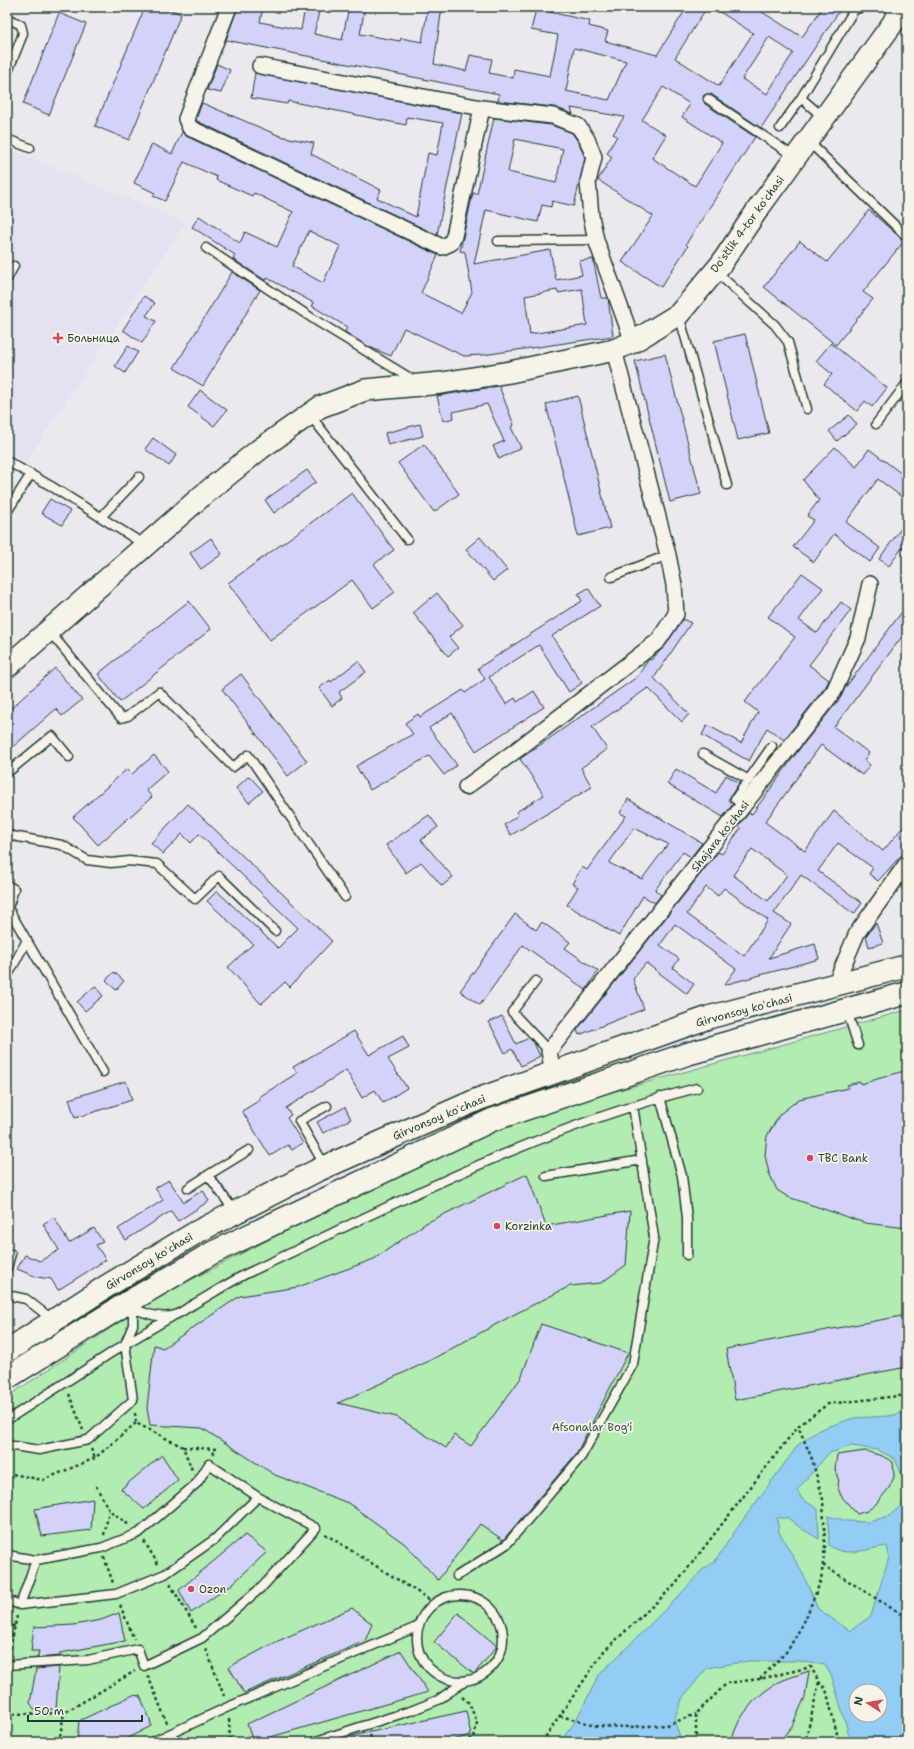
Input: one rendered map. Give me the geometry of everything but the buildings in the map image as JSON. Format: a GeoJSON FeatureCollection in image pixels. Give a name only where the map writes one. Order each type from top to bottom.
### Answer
{"type":"FeatureCollection","features":[{"type":"Feature","properties":{"kind":"main road","name":"Girvonsoy koʻchasi"},"geometry":{"type":"LineString","coordinates":[[7,1352],[107,1286],[197,1232],[325,1167],[479,1099],[710,1018],[834,987],[907,966]]}},
{"type":"Feature","properties":{"kind":"main road"},"geometry":{"type":"LineString","coordinates":[[7,1378],[68,1340],[130,1306],[212,1253],[492,1120],[687,1054],[907,993]]}},
{"type":"Feature","properties":{"kind":"main road"},"geometry":{"type":"LineString","coordinates":[[107,1286],[130,1306]]}},
{"type":"Feature","properties":{"kind":"main road"},"geometry":{"type":"LineString","coordinates":[[54,1321],[68,1340]]}},
{"type":"Feature","properties":{"kind":"street"},"geometry":{"type":"LineString","coordinates":[[229,7],[186,119],[190,128],[442,247],[451,243],[454,236],[482,108]]}},
{"type":"Feature","properties":{"kind":"street","name":"Doʻstlik 4-tor koʻchasi"},"geometry":{"type":"LineString","coordinates":[[7,667],[237,467],[320,407],[365,390],[442,383],[510,372],[623,346],[679,314],[714,270],[721,264],[758,209],[825,119],[893,23],[896,8]]}},
{"type":"Feature","properties":{"kind":"street"},"geometry":{"type":"LineString","coordinates":[[260,66],[482,108],[553,116],[578,126],[587,139],[594,157],[588,182],[591,216],[623,346],[668,555],[674,585],[676,614],[658,641],[518,749],[466,787]]}},
{"type":"Feature","properties":{"kind":"street","name":"Shajara koʻchasi"},"geometry":{"type":"LineString","coordinates":[[549,1051],[834,691],[858,638],[870,584]]}},
{"type":"Feature","properties":{"kind":"street"},"geometry":{"type":"LineString","coordinates":[[834,987],[857,933],[907,863]]}},
{"type":"Feature","properties":{"kind":"street"},"geometry":{"type":"LineString","coordinates":[[549,1051],[553,1074]]}},
{"type":"Feature","properties":{"kind":"lane"},"geometry":{"type":"LineString","coordinates":[[780,128],[801,98],[854,10],[862,7]]}},
{"type":"Feature","properties":{"kind":"lane"},"geometry":{"type":"LineString","coordinates":[[7,18],[17,22],[23,28],[21,39],[7,74]]}},
{"type":"Feature","properties":{"kind":"lane"},"geometry":{"type":"LineString","coordinates":[[801,98],[825,119]]}},
{"type":"Feature","properties":{"kind":"lane"},"geometry":{"type":"LineString","coordinates":[[708,99],[796,158]]}},
{"type":"Feature","properties":{"kind":"lane"},"geometry":{"type":"LineString","coordinates":[[7,139],[30,148]]}},
{"type":"Feature","properties":{"kind":"lane"},"geometry":{"type":"LineString","coordinates":[[808,141],[907,237]]}},
{"type":"Feature","properties":{"kind":"lane"},"geometry":{"type":"LineString","coordinates":[[498,241],[596,240]]}},
{"type":"Feature","properties":{"kind":"lane"},"geometry":{"type":"LineString","coordinates":[[206,248],[315,320],[368,350],[421,385]]}},
{"type":"Feature","properties":{"kind":"lane"},"geometry":{"type":"LineString","coordinates":[[7,279],[14,266]]}},
{"type":"Feature","properties":{"kind":"lane"},"geometry":{"type":"LineString","coordinates":[[714,270],[775,325],[788,342],[807,409]]}},
{"type":"Feature","properties":{"kind":"lane"},"geometry":{"type":"LineString","coordinates":[[679,314],[727,485]]}},
{"type":"Feature","properties":{"kind":"lane"},"geometry":{"type":"LineString","coordinates":[[876,424],[907,383]]}},
{"type":"Feature","properties":{"kind":"lane"},"geometry":{"type":"LineString","coordinates":[[310,414],[407,539]]}},
{"type":"Feature","properties":{"kind":"lane"},"geometry":{"type":"LineString","coordinates":[[7,461],[31,474],[146,546]]}},
{"type":"Feature","properties":{"kind":"lane"},"geometry":{"type":"LineString","coordinates":[[7,512],[31,474]]}},
{"type":"Feature","properties":{"kind":"lane"},"geometry":{"type":"LineString","coordinates":[[101,517],[139,477]]}},
{"type":"Feature","properties":{"kind":"lane"},"geometry":{"type":"LineString","coordinates":[[611,577],[668,555]]}},
{"type":"Feature","properties":{"kind":"lane"},"geometry":{"type":"LineString","coordinates":[[49,630],[121,718],[128,716],[159,692],[233,767],[248,755],[346,897]]}},
{"type":"Feature","properties":{"kind":"lane"},"geometry":{"type":"LineString","coordinates":[[7,773],[52,736],[69,757]]}},
{"type":"Feature","properties":{"kind":"lane"},"geometry":{"type":"LineString","coordinates":[[744,806],[735,800],[772,746]]}},
{"type":"Feature","properties":{"kind":"lane"},"geometry":{"type":"LineString","coordinates":[[703,754],[749,780]]}},
{"type":"Feature","properties":{"kind":"lane"},"geometry":{"type":"LineString","coordinates":[[7,836],[62,845],[87,860],[111,863],[129,861],[157,864],[195,899],[219,876],[275,931]]}},
{"type":"Feature","properties":{"kind":"lane"},"geometry":{"type":"LineString","coordinates":[[7,885],[14,889],[8,908],[102,1072]]}},
{"type":"Feature","properties":{"kind":"lane"},"geometry":{"type":"LineString","coordinates":[[7,977],[27,940]]}},
{"type":"Feature","properties":{"kind":"lane"},"geometry":{"type":"LineString","coordinates":[[536,981],[512,1012],[549,1051]]}},
{"type":"Feature","properties":{"kind":"lane"},"geometry":{"type":"LineString","coordinates":[[847,1010],[858,1045]]}},
{"type":"Feature","properties":{"kind":"lane"},"geometry":{"type":"LineString","coordinates":[[7,1420],[125,1344],[247,1274],[475,1166],[561,1130],[660,1097],[697,1088]]}},
{"type":"Feature","properties":{"kind":"lane"},"geometry":{"type":"LineString","coordinates":[[660,1097],[682,1176],[687,1218],[687,1254]]}},
{"type":"Feature","properties":{"kind":"lane"},"geometry":{"type":"LineString","coordinates":[[325,1167],[299,1121],[327,1106]]}},
{"type":"Feature","properties":{"kind":"lane"},"geometry":{"type":"LineString","coordinates":[[457,1576],[507,1544],[581,1457],[633,1364],[654,1237],[633,1106]]}},
{"type":"Feature","properties":{"kind":"lane"},"geometry":{"type":"LineString","coordinates":[[188,1188],[249,1150]]}},
{"type":"Feature","properties":{"kind":"lane"},"geometry":{"type":"LineString","coordinates":[[546,1176],[642,1160]]}},
{"type":"Feature","properties":{"kind":"lane"},"geometry":{"type":"LineString","coordinates":[[208,1175],[235,1213]]}},
{"type":"Feature","properties":{"kind":"lane"},"geometry":{"type":"LineString","coordinates":[[7,1268],[11,1254]]}},
{"type":"Feature","properties":{"kind":"lane"},"geometry":{"type":"LineString","coordinates":[[7,1294],[26,1299],[54,1321]]}},
{"type":"Feature","properties":{"kind":"lane"},"geometry":{"type":"LineString","coordinates":[[130,1306],[148,1314],[158,1316],[175,1315]]}},
{"type":"Feature","properties":{"kind":"lane"},"geometry":{"type":"LineString","coordinates":[[7,1445],[39,1450],[88,1440],[133,1400],[125,1344],[133,1325],[130,1306]]}},
{"type":"Feature","properties":{"kind":"lane"},"geometry":{"type":"LineString","coordinates":[[7,1555],[36,1560],[101,1548],[140,1533],[197,1483],[209,1464],[258,1497],[316,1528],[263,1586],[202,1638],[144,1666],[138,1649],[88,1660],[7,1665]]}},
{"type":"Feature","properties":{"kind":"lane"},"geometry":{"type":"LineString","coordinates":[[7,1600],[20,1605],[116,1594],[165,1574],[215,1539],[258,1497]]}},
{"type":"Feature","properties":{"kind":"lane"},"geometry":{"type":"LineString","coordinates":[[20,1605],[36,1560]]}},
{"type":"Feature","properties":{"kind":"lane"},"geometry":{"type":"LineString","coordinates":[[313,1742],[413,1710],[438,1700],[467,1680],[485,1672],[497,1658],[502,1640],[499,1621],[488,1605],[471,1596],[452,1595],[435,1603],[425,1613],[419,1626],[417,1638],[419,1650],[424,1661],[432,1671],[443,1677],[455,1680],[467,1680]]}},
{"type":"Feature","properties":{"kind":"lane"},"geometry":{"type":"LineString","coordinates":[[152,1742],[228,1707],[419,1626]]}},
{"type":"Feature","properties":{"kind":"path"},"geometry":{"type":"LineString","coordinates":[[65,1384],[95,1458]]}},
{"type":"Feature","properties":{"kind":"path"},"geometry":{"type":"LineString","coordinates":[[542,1742],[604,1651],[675,1585],[798,1426],[828,1404],[907,1395]]}},
{"type":"Feature","properties":{"kind":"path"},"geometry":{"type":"LineString","coordinates":[[133,1400],[136,1423]]}},
{"type":"Feature","properties":{"kind":"path"},"geometry":{"type":"LineString","coordinates":[[136,1423],[183,1447],[216,1449],[209,1464]]}},
{"type":"Feature","properties":{"kind":"path"},"geometry":{"type":"LineString","coordinates":[[7,1473],[43,1480],[95,1458],[136,1423]]}},
{"type":"Feature","properties":{"kind":"path"},"geometry":{"type":"LineString","coordinates":[[760,1679],[788,1650],[805,1620],[821,1580],[825,1546],[823,1499],[812,1459],[798,1426]]}},
{"type":"Feature","properties":{"kind":"path"},"geometry":{"type":"LineString","coordinates":[[183,1447],[197,1483]]}},
{"type":"Feature","properties":{"kind":"path"},"geometry":{"type":"LineString","coordinates":[[96,1486],[109,1510],[140,1533],[202,1638],[228,1707],[230,1742]]}},
{"type":"Feature","properties":{"kind":"path"},"geometry":{"type":"LineString","coordinates":[[316,1528],[435,1603]]}},
{"type":"Feature","properties":{"kind":"path"},"geometry":{"type":"LineString","coordinates":[[823,1565],[907,1618]]}},
{"type":"Feature","properties":{"kind":"path"},"geometry":{"type":"LineString","coordinates":[[7,1665],[20,1605]]}},
{"type":"Feature","properties":{"kind":"path"},"geometry":{"type":"LineString","coordinates":[[7,1630],[15,1625]]}},
{"type":"Feature","properties":{"kind":"path"},"geometry":{"type":"LineString","coordinates":[[7,1714],[64,1713],[144,1666],[171,1733]]}},
{"type":"Feature","properties":{"kind":"path"},"geometry":{"type":"LineString","coordinates":[[560,1716],[598,1726],[628,1727],[666,1725],[696,1714],[727,1683],[760,1679],[811,1667],[819,1682],[826,1688],[839,1742]]}},
{"type":"Feature","properties":{"kind":"path"},"geometry":{"type":"LineString","coordinates":[[802,1742],[806,1739],[819,1682]]}},
{"type":"Feature","properties":{"kind":"path"},"geometry":{"type":"LineString","coordinates":[[454,1689],[468,1703],[477,1722],[474,1738],[463,1742]]}},
{"type":"Feature","properties":{"kind":"path"},"geometry":{"type":"LineString","coordinates":[[59,1742],[64,1713]]}},
{"type":"Feature","properties":{"kind":"path"},"geometry":{"type":"LineString","coordinates":[[696,1714],[696,1742]]}},
{"type":"Feature","properties":{"kind":"shaded area","name":"Больница"},"geometry":{"type":"Polygon","coordinates":[[[7,148],[186,222],[26,462],[7,454],[7,148]]]}},
{"type":"Feature","properties":{"kind":"green space","name":"Afsonalar Bog'i"},"geometry":{"type":"Polygon","coordinates":[[[907,1010],[907,1742],[7,1742],[7,1397],[156,1298],[483,1128],[907,1010]]]}},
{"type":"Feature","properties":{"kind":"water"},"geometry":{"type":"Polygon","coordinates":[[[907,1412],[907,1487],[895,1459],[878,1450],[852,1446],[829,1453],[797,1490],[802,1499],[818,1509],[819,1539],[799,1527],[788,1518],[777,1518],[779,1532],[803,1574],[818,1609],[850,1631],[871,1616],[889,1557],[887,1546],[857,1552],[835,1549],[829,1545],[828,1516],[847,1521],[868,1522],[889,1516],[903,1504],[907,1488],[907,1742],[849,1742],[850,1738],[832,1677],[825,1665],[798,1661],[748,1661],[707,1668],[683,1697],[674,1720],[682,1742],[560,1742],[575,1722],[599,1675],[679,1596],[702,1570],[715,1561],[740,1524],[799,1444],[819,1430],[853,1418],[889,1416],[907,1412]]]}},
{"type":"Feature","properties":{"kind":"place","name":"Больница"},"geometry":{"type":"Point","coordinates":[58,338]}},
{"type":"Feature","properties":{"kind":"place","name":"TBC Bank"},"geometry":{"type":"Point","coordinates":[810,1158]}},
{"type":"Feature","properties":{"kind":"place","name":"Korzinka"},"geometry":{"type":"Point","coordinates":[497,1226]}},
{"type":"Feature","properties":{"kind":"place","name":"Ozon"},"geometry":{"type":"Point","coordinates":[191,1589]}}]}
